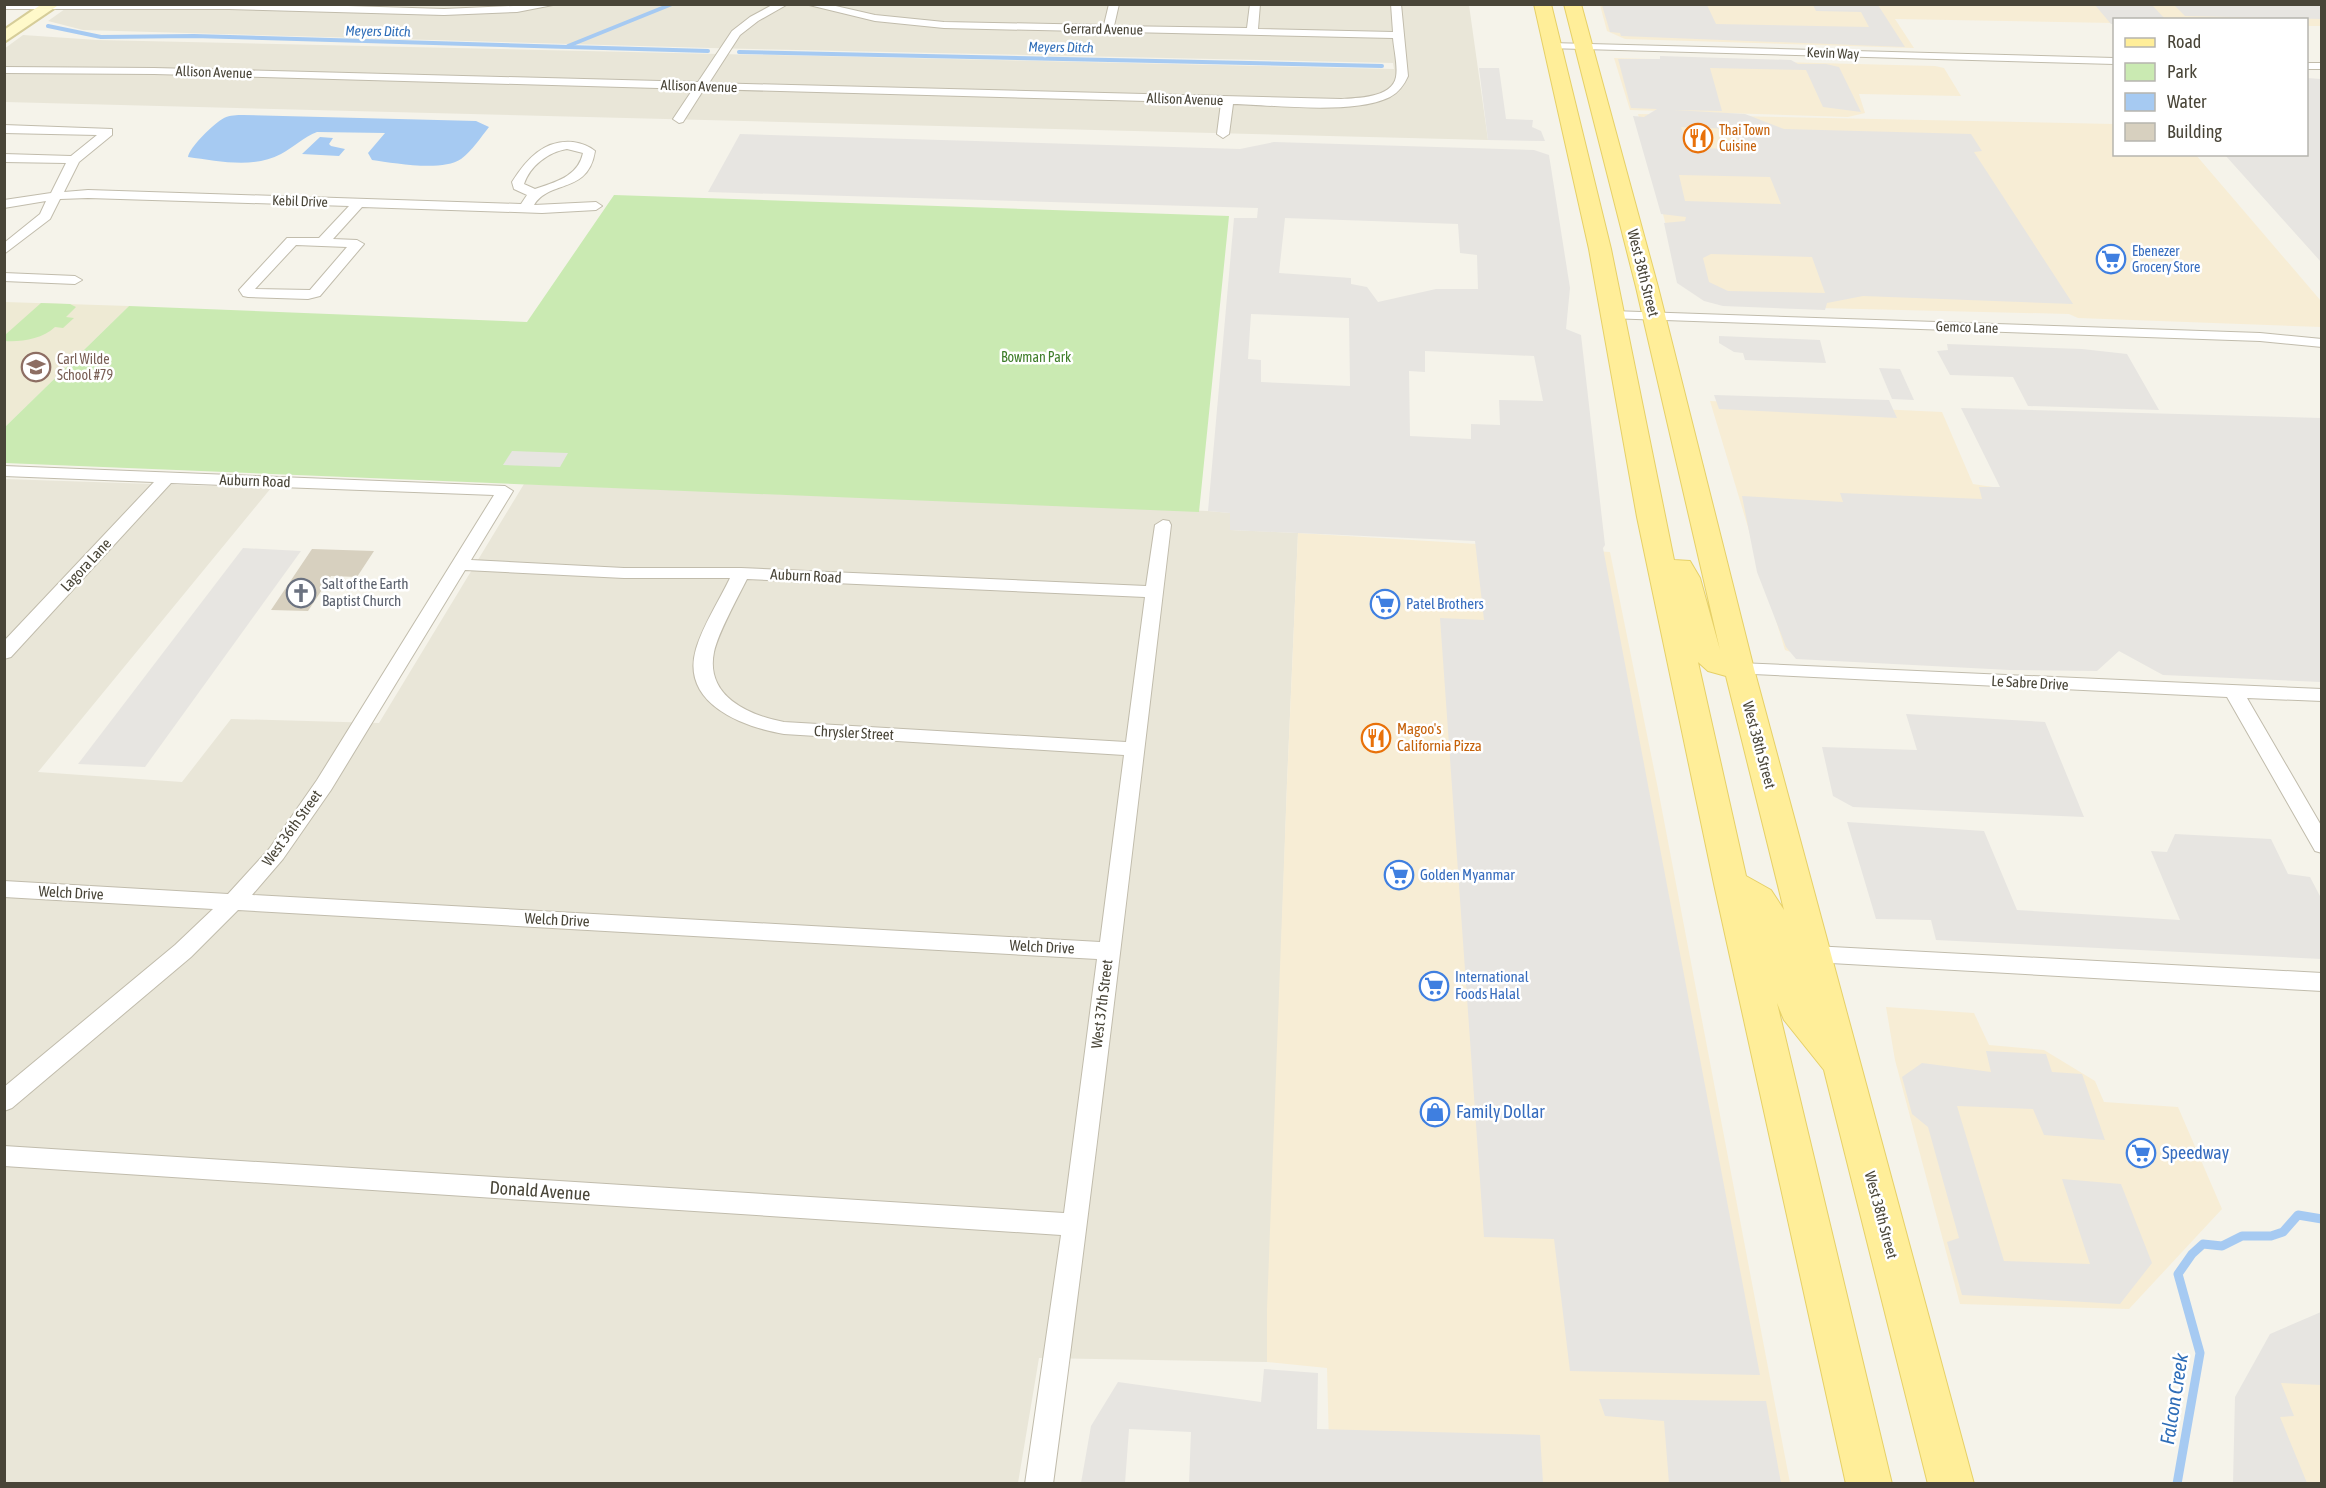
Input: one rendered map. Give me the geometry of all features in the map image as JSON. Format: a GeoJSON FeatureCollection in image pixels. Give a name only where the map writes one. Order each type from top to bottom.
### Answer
{"type":"FeatureCollection","features":[{"type":"Feature","properties":{"kind":"main road"},"geometry":{"type":"LineString","coordinates":[[1542,4],[1600,249],[1652,517],[1731,884],[1869,1484]]}},
{"type":"Feature","properties":{"kind":"main road","name":"West 38th Street"},"geometry":{"type":"LineString","coordinates":[[1572,4],[1654,316],[1739,669],[1952,1484]]}},
{"type":"Feature","properties":{"kind":"main road"},"geometry":{"type":"LineString","coordinates":[[1652,517],[1686,578],[1709,659],[1721,666],[1739,669]]}},
{"type":"Feature","properties":{"kind":"main road"},"geometry":{"type":"LineString","coordinates":[[1731,884],[1752,892],[1764,904],[1769,914],[1797,1010],[1843,1066]]}},
{"type":"Feature","properties":{"kind":"street"},"geometry":{"type":"LineString","coordinates":[[4,6],[211,5],[458,12],[553,4]]}},
{"type":"Feature","properties":{"kind":"street"},"geometry":{"type":"LineString","coordinates":[[679,119],[741,28],[767,11],[783,4]]}},
{"type":"Feature","properties":{"kind":"street","name":"Gerrard Avenue"},"geometry":{"type":"LineString","coordinates":[[810,4],[864,16],[922,23],[1398,35]]}},
{"type":"Feature","properties":{"kind":"street"},"geometry":{"type":"LineString","coordinates":[[1108,29],[1114,4]]}},
{"type":"Feature","properties":{"kind":"street"},"geometry":{"type":"LineString","coordinates":[[1252,32],[1255,4]]}},
{"type":"Feature","properties":{"kind":"street"},"geometry":{"type":"LineString","coordinates":[[1396,4],[1398,35]]}},
{"type":"Feature","properties":{"kind":"street"},"geometry":{"type":"LineString","coordinates":[[4,37],[51,6]]}},
{"type":"Feature","properties":{"kind":"street","name":"Allison Avenue"},"geometry":{"type":"LineString","coordinates":[[4,70],[154,71],[1341,103],[1371,99],[1392,91],[1402,77],[1398,35]]}},
{"type":"Feature","properties":{"kind":"street","name":"Kevin Way"},"geometry":{"type":"LineString","coordinates":[[1551,46],[2113,60]]}},
{"type":"Feature","properties":{"kind":"street"},"geometry":{"type":"LineString","coordinates":[[1223,134],[1227,101]]}},
{"type":"Feature","properties":{"kind":"street"},"geometry":{"type":"LineString","coordinates":[[4,129],[108,132],[74,160],[45,216],[4,250]]}},
{"type":"Feature","properties":{"kind":"street"},"geometry":{"type":"LineString","coordinates":[[525,208],[534,194],[572,180],[587,163],[589,151],[564,146],[546,150],[536,156],[518,182],[518,186],[534,194]]}},
{"type":"Feature","properties":{"kind":"street"},"geometry":{"type":"LineString","coordinates":[[4,158],[74,160]]}},
{"type":"Feature","properties":{"kind":"street","name":"Kebil Drive"},"geometry":{"type":"LineString","coordinates":[[4,204],[88,194],[525,208],[596,206]]}},
{"type":"Feature","properties":{"kind":"street"},"geometry":{"type":"LineString","coordinates":[[323,242],[357,244],[315,292],[308,295],[248,293],[246,290],[292,241],[323,242],[359,203]]}},
{"type":"Feature","properties":{"kind":"street"},"geometry":{"type":"LineString","coordinates":[[4,277],[75,280]]}},
{"type":"Feature","properties":{"kind":"street","name":"Gemco Lane"},"geometry":{"type":"LineString","coordinates":[[1612,315],[2260,337],[2322,343]]}},
{"type":"Feature","properties":{"kind":"street","name":"Auburn Road"},"geometry":{"type":"LineString","coordinates":[[4,471],[505,491]]}},
{"type":"Feature","properties":{"kind":"street","name":"Lagora Lane"},"geometry":{"type":"LineString","coordinates":[[4,653],[166,477]]}},
{"type":"Feature","properties":{"kind":"street","name":"West 36th Street"},"geometry":{"type":"LineString","coordinates":[[4,1101],[75,1039],[165,967],[233,902],[299,822],[505,491]]}},
{"type":"Feature","properties":{"kind":"street","name":"West 37th Street"},"geometry":{"type":"LineString","coordinates":[[1039,1484],[1075,1225],[1163,525]]}},
{"type":"Feature","properties":{"kind":"street","name":"Auburn Road"},"geometry":{"type":"LineString","coordinates":[[459,565],[624,573],[741,573],[1153,592]]}},
{"type":"Feature","properties":{"kind":"street","name":"Chrysler Street"},"geometry":{"type":"LineString","coordinates":[[741,573],[705,650],[704,675],[712,692],[721,703],[756,723],[784,729],[1136,749]]}},
{"type":"Feature","properties":{"kind":"street","name":"Le Sabre Drive"},"geometry":{"type":"LineString","coordinates":[[1739,669],[2322,695]]}},
{"type":"Feature","properties":{"kind":"street"},"geometry":{"type":"LineString","coordinates":[[2234,692],[2322,846]]}},
{"type":"Feature","properties":{"kind":"street","name":"Welch Drive"},"geometry":{"type":"LineString","coordinates":[[4,889],[1109,951]]}},
{"type":"Feature","properties":{"kind":"street"},"geometry":{"type":"LineString","coordinates":[[1813,954],[2322,982]]}},
{"type":"Feature","properties":{"kind":"street","name":"Donald Avenue"},"geometry":{"type":"LineString","coordinates":[[4,1156],[1075,1225]]}},
{"type":"Feature","properties":{"kind":"shaded area"},"geometry":{"type":"Polygon","coordinates":[[[72,4],[1469,5],[1488,140],[5,102],[4,49],[23,35],[97,40],[1394,69],[1393,63],[710,48],[83,30],[48,21],[72,4]]]}},
{"type":"Feature","properties":{"kind":"shaded area"},"geometry":{"type":"Polygon","coordinates":[[[2321,4],[2322,26],[2308,26],[2308,18],[2113,18],[2113,23],[1895,19],[1914,48],[1625,39],[1607,31],[1600,5],[2321,4]]]}},
{"type":"Feature","properties":{"kind":"shaded area"},"geometry":{"type":"Polygon","coordinates":[[[1602,5],[1707,5],[1716,24],[1869,27],[1861,12],[1816,11],[1813,5],[1878,5],[1905,47],[1621,36],[1620,33],[1610,32],[1602,5]]]}},
{"type":"Feature","properties":{"kind":"shaded area"},"geometry":{"type":"Polygon","coordinates":[[[2095,5],[2152,5],[2164,18],[2113,18],[2113,24],[2095,5]]]}},
{"type":"Feature","properties":{"kind":"shaded area"},"geometry":{"type":"Polygon","coordinates":[[[2174,5],[2321,5],[2321,19],[2185,16],[2174,5]]]}},
{"type":"Feature","properties":{"kind":"shaded area"},"geometry":{"type":"Polygon","coordinates":[[[1660,56],[1791,60],[1798,64],[1826,64],[1839,67],[1861,112],[1823,107],[1806,70],[1710,68],[1722,111],[1674,110],[1745,114],[1784,129],[1971,134],[1982,151],[1974,152],[2073,304],[1863,296],[1827,303],[1825,310],[1723,306],[1704,301],[1677,283],[1664,223],[1685,221],[1686,217],[1661,214],[1633,116],[1644,117],[1657,109],[1631,108],[1618,59],[1660,59],[1660,56]],[[1681,127],[1689,148],[1743,149],[1733,129],[1681,127]],[[1679,175],[1685,201],[1781,204],[1770,177],[1679,175]],[[1711,254],[1703,258],[1709,282],[1728,291],[1825,293],[1812,257],[1711,254]]]}},
{"type":"Feature","properties":{"kind":"shaded area"},"geometry":{"type":"Polygon","coordinates":[[[1614,58],[1935,66],[1944,68],[1961,96],[1859,94],[1865,113],[1848,117],[1630,110],[1614,58]]]}},
{"type":"Feature","properties":{"kind":"shaded area"},"geometry":{"type":"Polygon","coordinates":[[[1479,68],[1499,68],[1506,119],[1533,120],[1532,127],[1541,131],[1545,141],[1488,140],[1479,68]]]}},
{"type":"Feature","properties":{"kind":"shaded area"},"geometry":{"type":"Polygon","coordinates":[[[2308,78],[2321,79],[2321,262],[2226,156],[2308,156],[2308,78]]]}},
{"type":"Feature","properties":{"kind":"shaded area"},"geometry":{"type":"Polygon","coordinates":[[[1638,114],[2113,124],[2113,156],[2197,156],[2321,301],[2321,327],[2078,318],[2069,314],[1819,308],[1680,282],[1638,114]]]}},
{"type":"Feature","properties":{"kind":"shaded area"},"geometry":{"type":"Polygon","coordinates":[[[740,134],[1240,149],[1274,142],[1534,150],[1549,155],[1570,288],[1566,329],[1581,335],[1605,545],[1603,548],[1760,1375],[1570,1371],[1554,1239],[1484,1237],[1440,618],[1484,620],[1475,541],[1230,530],[1230,513],[1208,511],[1234,218],[1257,218],[1258,208],[708,192],[740,134]],[[1285,218],[1279,273],[1351,278],[1351,284],[1367,287],[1378,302],[1436,289],[1478,289],[1477,255],[1460,253],[1458,224],[1285,218]],[[1251,314],[1248,359],[1261,360],[1261,382],[1350,386],[1349,318],[1251,314]],[[1425,351],[1425,372],[1409,371],[1410,436],[1471,439],[1471,424],[1500,425],[1499,400],[1543,401],[1534,356],[1425,351]]]}},
{"type":"Feature","properties":{"kind":"shaded area","name":"Carl Wilde School #79"},"geometry":{"type":"Polygon","coordinates":[[[5,302],[129,306],[5,427],[5,302]]]}},
{"type":"Feature","properties":{"kind":"shaded area"},"geometry":{"type":"Polygon","coordinates":[[[1719,336],[1820,340],[1826,363],[1745,360],[1743,353],[1734,352],[1719,343],[1719,336]]]}},
{"type":"Feature","properties":{"kind":"shaded area"},"geometry":{"type":"Polygon","coordinates":[[[1947,344],[2082,349],[2127,354],[2159,410],[2028,406],[2013,377],[1950,375],[1937,351],[1948,350],[1947,344]]]}},
{"type":"Feature","properties":{"kind":"shaded area"},"geometry":{"type":"Polygon","coordinates":[[[1879,368],[1900,369],[1914,400],[1892,399],[1879,368]]]}},
{"type":"Feature","properties":{"kind":"shaded area"},"geometry":{"type":"Polygon","coordinates":[[[1714,395],[1889,400],[1897,418],[1719,409],[1714,395]]]}},
{"type":"Feature","properties":{"kind":"shaded area"},"geometry":{"type":"Polygon","coordinates":[[[1710,401],[1942,412],[1973,484],[2032,493],[1802,656],[1785,650],[1710,401]]]}},
{"type":"Feature","properties":{"kind":"shaded area"},"geometry":{"type":"Polygon","coordinates":[[[1961,408],[2321,418],[2321,682],[2163,675],[2119,651],[2097,671],[2010,670],[1796,659],[1786,647],[1757,572],[1742,496],[1843,502],[1840,493],[1982,499],[1979,487],[2000,487],[1961,408]]]}},
{"type":"Feature","properties":{"kind":"shaded area"},"geometry":{"type":"Polygon","coordinates":[[[512,451],[568,453],[560,467],[503,465],[512,451]]]}},
{"type":"Feature","properties":{"kind":"shaded area"},"geometry":{"type":"Polygon","coordinates":[[[5,479],[271,488],[38,772],[182,782],[231,719],[379,723],[524,484],[1208,511],[1230,513],[1230,530],[1298,533],[1267,1362],[1039,1358],[1018,1483],[5,1484],[5,479]]]}},
{"type":"Feature","properties":{"kind":"shaded area"},"geometry":{"type":"Polygon","coordinates":[[[1298,533],[1610,552],[1658,789],[1790,1483],[1330,1483],[1327,1368],[1267,1362],[1267,1309],[1298,533]]]}},
{"type":"Feature","properties":{"kind":"shaded area"},"geometry":{"type":"Polygon","coordinates":[[[243,548],[301,551],[145,767],[78,764],[243,548]]]}},
{"type":"Feature","properties":{"kind":"shaded area"},"geometry":{"type":"Polygon","coordinates":[[[1906,714],[2045,722],[2084,817],[1853,807],[1833,796],[1822,747],[1917,750],[1906,714]]]}},
{"type":"Feature","properties":{"kind":"shaded area"},"geometry":{"type":"Polygon","coordinates":[[[1847,822],[1984,831],[2017,910],[2180,920],[2151,851],[2167,852],[2175,834],[2271,839],[2288,874],[2310,877],[2321,898],[2321,959],[1936,940],[1931,920],[1876,919],[1847,822]]]}},
{"type":"Feature","properties":{"kind":"shaded area"},"geometry":{"type":"Polygon","coordinates":[[[1886,1007],[1974,1013],[1989,1045],[2044,1050],[2095,1081],[2104,1102],[2178,1107],[2222,1209],[2129,1309],[1960,1304],[1895,1060],[1886,1007]]]}},
{"type":"Feature","properties":{"kind":"shaded area"},"geometry":{"type":"Polygon","coordinates":[[[1986,1051],[2046,1054],[2052,1072],[2082,1074],[2105,1140],[2044,1135],[2033,1109],[1957,1106],[2004,1261],[2090,1264],[2062,1179],[2121,1184],[2152,1263],[2120,1304],[1962,1295],[1947,1242],[1959,1238],[1928,1127],[1912,1114],[1902,1077],[1922,1063],[1991,1072],[1986,1051]]]}},
{"type":"Feature","properties":{"kind":"shaded area"},"geometry":{"type":"Polygon","coordinates":[[[2321,1312],[2321,1385],[2281,1383],[2294,1416],[2280,1417],[2307,1483],[2233,1483],[2235,1397],[2270,1334],[2321,1312]]]}},
{"type":"Feature","properties":{"kind":"shaded area"},"geometry":{"type":"Polygon","coordinates":[[[2321,1323],[2321,1483],[2240,1484],[2241,1398],[2321,1323]]]}},
{"type":"Feature","properties":{"kind":"shaded area"},"geometry":{"type":"Polygon","coordinates":[[[1264,1369],[1318,1373],[1317,1429],[1540,1435],[1543,1483],[1189,1483],[1191,1432],[1129,1429],[1125,1483],[1081,1483],[1091,1426],[1118,1382],[1261,1402],[1264,1369]]]}},
{"type":"Feature","properties":{"kind":"shaded area"},"geometry":{"type":"Polygon","coordinates":[[[1599,1399],[1766,1401],[1781,1483],[1669,1483],[1664,1421],[1605,1416],[1599,1399]]]}},
{"type":"Feature","properties":{"kind":"green space","name":"Bowman Park"},"geometry":{"type":"Polygon","coordinates":[[[614,195],[1229,216],[1199,512],[5,463],[5,427],[129,306],[527,322],[614,195]]]}},
{"type":"Feature","properties":{"kind":"green space"},"geometry":{"type":"Polygon","coordinates":[[[41,303],[70,304],[76,307],[66,317],[74,318],[63,328],[55,327],[38,337],[5,341],[5,335],[41,303]]]}},
{"type":"Feature","properties":{"kind":"water"},"geometry":{"type":"Polygon","coordinates":[[[236,115],[476,121],[489,127],[465,156],[453,163],[442,165],[418,166],[372,160],[368,153],[385,133],[317,132],[270,159],[247,163],[188,157],[208,130],[224,118],[236,115]]]}},
{"type":"Feature","properties":{"kind":"water"},"geometry":{"type":"Polygon","coordinates":[[[320,137],[333,138],[329,144],[331,146],[345,149],[339,156],[302,154],[320,137]]]}},
{"type":"Feature","properties":{"kind":"building","name":"Salt of the Earth Baptist Church"},"geometry":{"type":"Polygon","coordinates":[[[312,549],[374,551],[357,577],[331,576],[308,611],[271,610],[312,549]]]}},
{"type":"Feature","properties":{"kind":"waterway"},"geometry":{"type":"LineString","coordinates":[[568,46],[672,4]]}},
{"type":"Feature","properties":{"kind":"waterway","name":"Meyers Ditch"},"geometry":{"type":"LineString","coordinates":[[48,26],[101,37],[194,36],[708,51]]}},
{"type":"Feature","properties":{"kind":"waterway","name":"Meyers Ditch"},"geometry":{"type":"LineString","coordinates":[[739,52],[1382,66]]}},
{"type":"Feature","properties":{"kind":"waterway","name":"Falcon Creek"},"geometry":{"type":"LineString","coordinates":[[2177,1484],[2200,1353],[2178,1274],[2192,1254],[2203,1244],[2222,1246],[2242,1236],[2271,1236],[2283,1232],[2298,1215],[2322,1219]]}},
{"type":"Feature","properties":{"kind":"place","name":"Thai Town Cuisine"},"geometry":{"type":"Point","coordinates":[1698,138]}},
{"type":"Feature","properties":{"kind":"place","name":"Ebenezer Grocery Store"},"geometry":{"type":"Point","coordinates":[2111,259]}},
{"type":"Feature","properties":{"kind":"place","name":"Carl Wilde School #79"},"geometry":{"type":"Point","coordinates":[36,367]}},
{"type":"Feature","properties":{"kind":"place","name":"Salt of the Earth Baptist Church"},"geometry":{"type":"Point","coordinates":[301,593]}},
{"type":"Feature","properties":{"kind":"place","name":"Patel Brothers"},"geometry":{"type":"Point","coordinates":[1385,604]}},
{"type":"Feature","properties":{"kind":"place","name":"Magoo's California Pizza"},"geometry":{"type":"Point","coordinates":[1376,738]}},
{"type":"Feature","properties":{"kind":"place","name":"Golden Myanmar"},"geometry":{"type":"Point","coordinates":[1399,875]}},
{"type":"Feature","properties":{"kind":"place","name":"International Foods Halal"},"geometry":{"type":"Point","coordinates":[1434,986]}},
{"type":"Feature","properties":{"kind":"place","name":"Family Dollar"},"geometry":{"type":"Point","coordinates":[1435,1112]}},
{"type":"Feature","properties":{"kind":"place","name":"Speedway"},"geometry":{"type":"Point","coordinates":[2141,1153]}}]}
